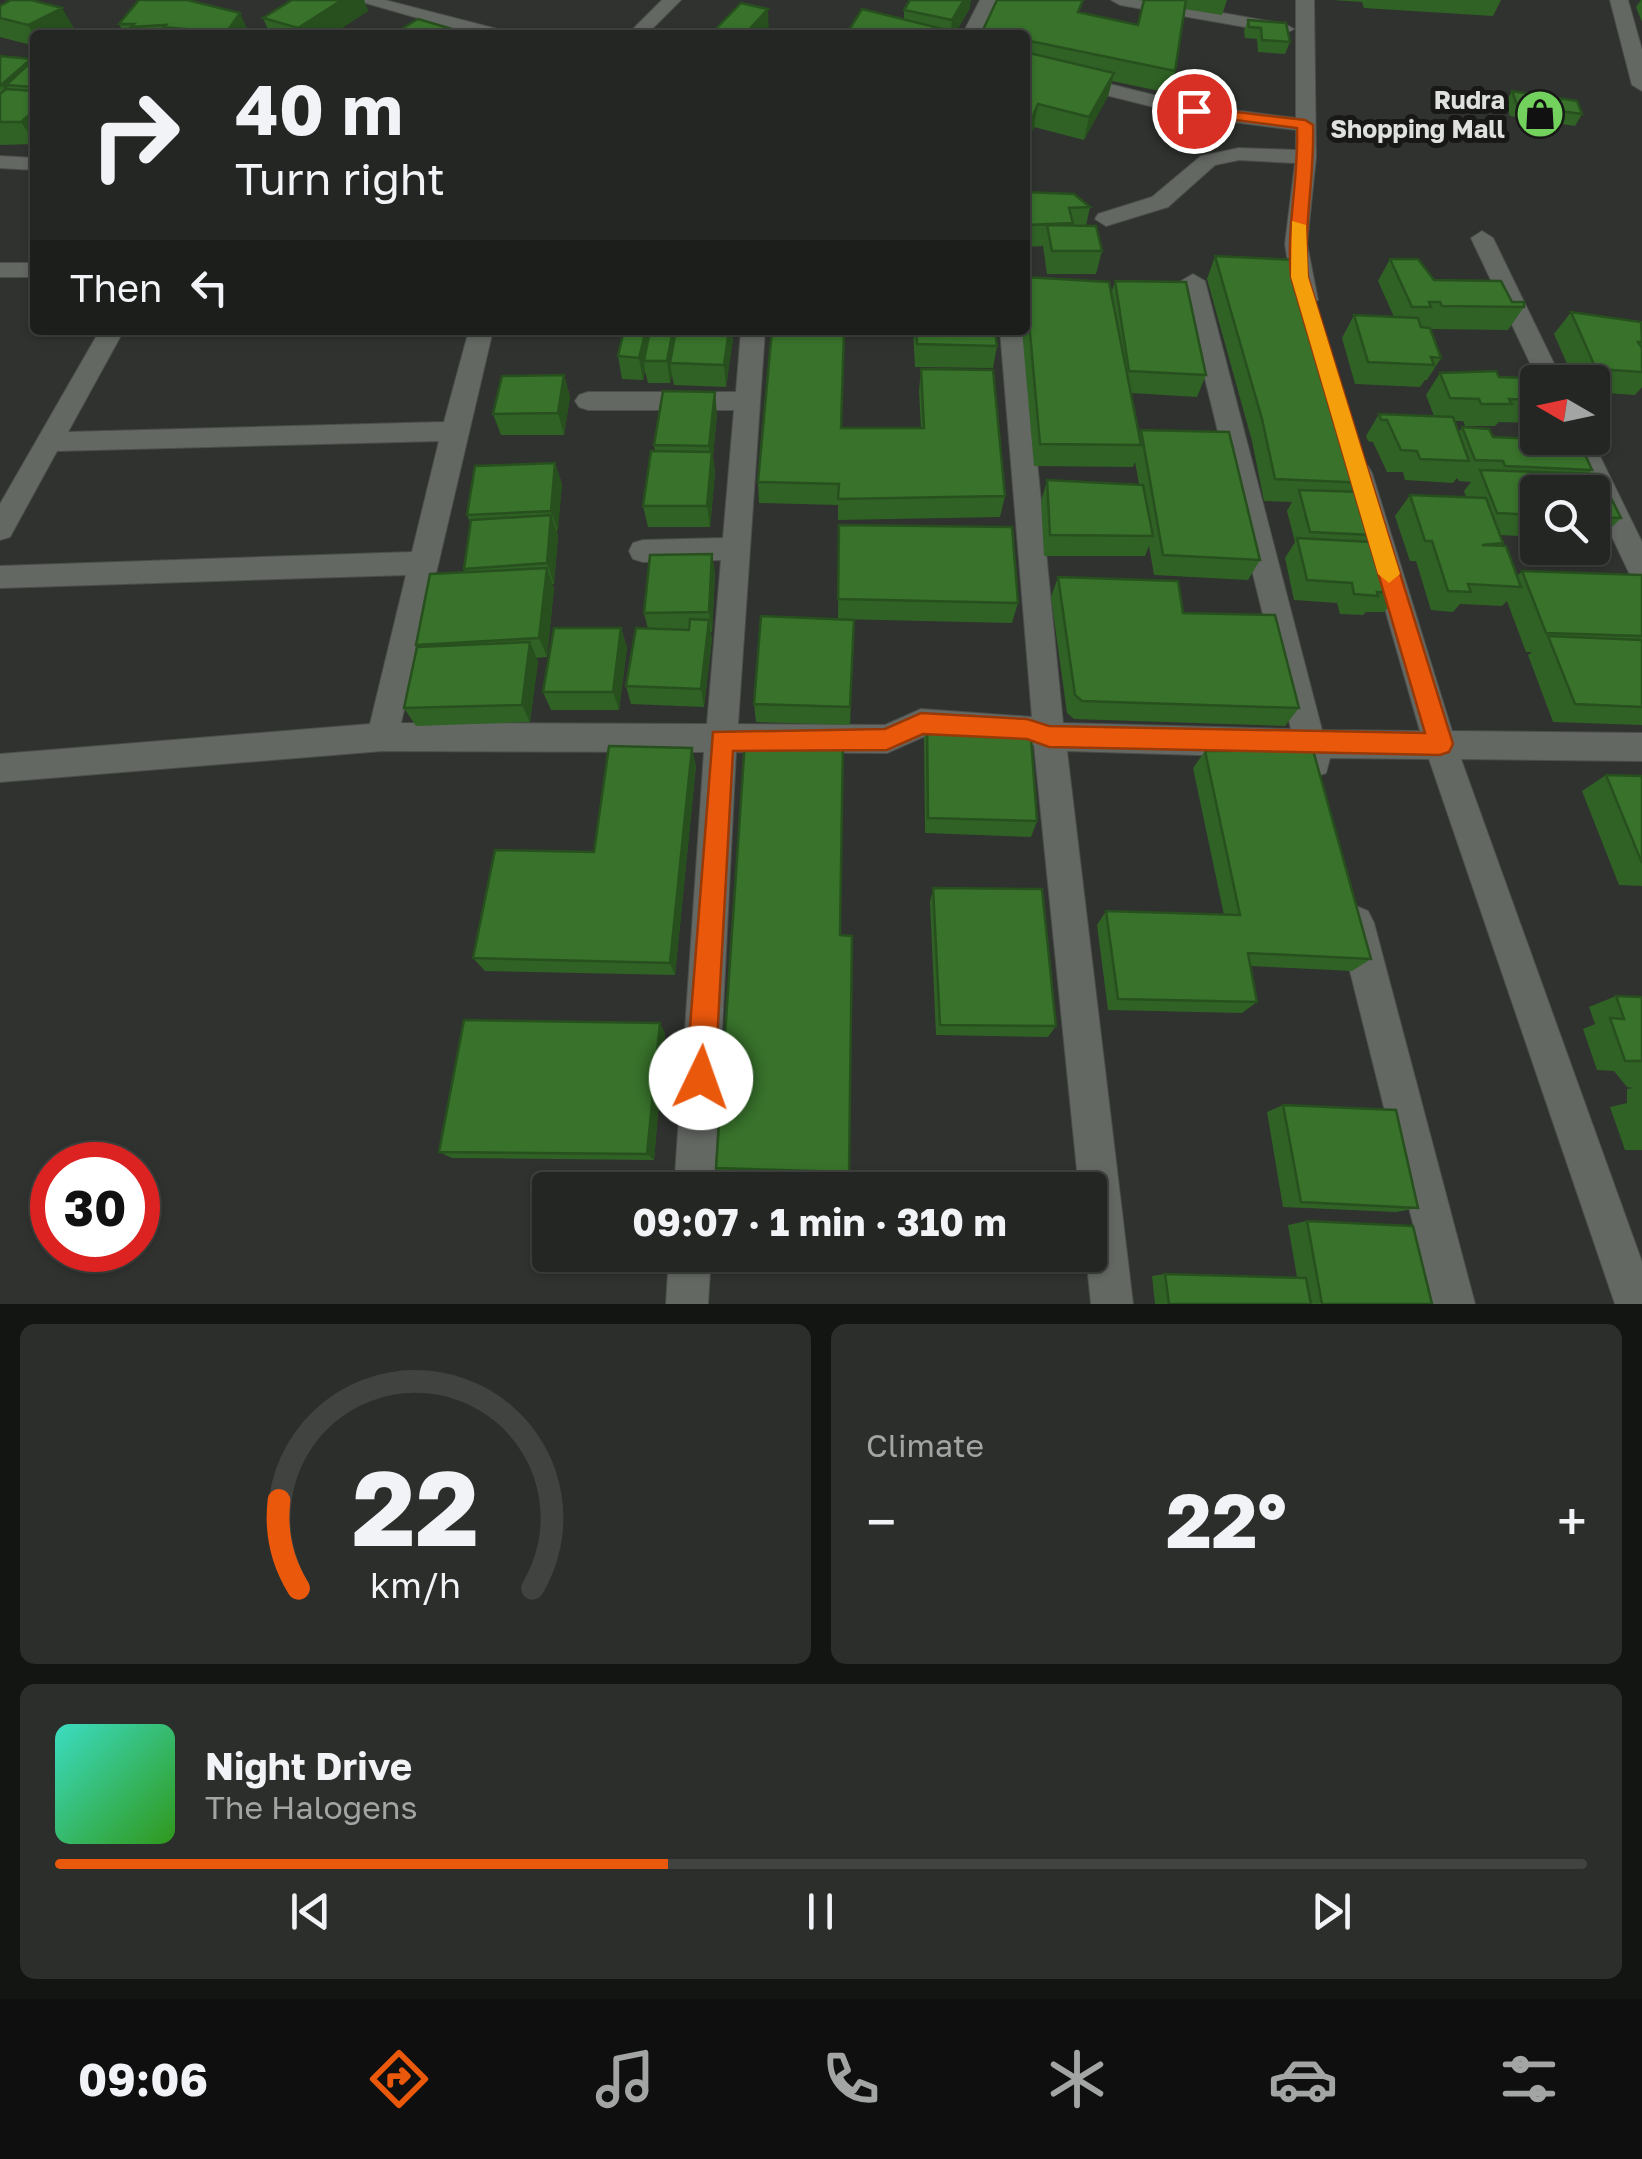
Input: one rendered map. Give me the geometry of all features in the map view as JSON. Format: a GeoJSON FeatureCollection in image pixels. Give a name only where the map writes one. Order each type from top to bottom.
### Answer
{"type":"FeatureCollection","features":[{"type":"Feature","properties":{"kind":"street"},"geometry":{"type":"LineString","coordinates":[[364,0],[479,30]]}},
{"type":"Feature","properties":{"kind":"street"},"geometry":{"type":"LineString","coordinates":[[641,30],[672,0]]}},
{"type":"Feature","properties":{"kind":"street"},"geometry":{"type":"LineString","coordinates":[[973,30],[988,0]]}},
{"type":"Feature","properties":{"kind":"street"},"geometry":{"type":"LineString","coordinates":[[1120,0],[1307,32]]}},
{"type":"Feature","properties":{"kind":"street"},"geometry":{"type":"LineString","coordinates":[[1305,0],[1306,157],[1297,259],[1316,333]]}},
{"type":"Feature","properties":{"kind":"street"},"geometry":{"type":"LineString","coordinates":[[1619,0],[1642,85]]}},
{"type":"Feature","properties":{"kind":"street"},"geometry":{"type":"LineString","coordinates":[[1030,70],[1194,111],[1305,125]]}},
{"type":"Feature","properties":{"kind":"street"},"geometry":{"type":"LineString","coordinates":[[1106,218],[1160,202],[1208,160],[1239,154],[1306,157]]}},
{"type":"Feature","properties":{"kind":"street"},"geometry":{"type":"LineString","coordinates":[[0,162],[30,164]]}},
{"type":"Feature","properties":{"kind":"street"},"geometry":{"type":"LineString","coordinates":[[1482,238],[1543,365]]}},
{"type":"Feature","properties":{"kind":"street"},"geometry":{"type":"LineString","coordinates":[[0,270],[30,270]]}},
{"type":"Feature","properties":{"kind":"street"},"geometry":{"type":"LineString","coordinates":[[1193,281],[1325,802]]}},
{"type":"Feature","properties":{"kind":"street"},"geometry":{"type":"LineString","coordinates":[[0,529],[109,335]]}},
{"type":"Feature","properties":{"kind":"street"},"geometry":{"type":"LineString","coordinates":[[382,737],[426,563],[452,430],[480,335]]}},
{"type":"Feature","properties":{"kind":"street"},"geometry":{"type":"LineString","coordinates":[[695,1172],[722,740],[754,335]]}},
{"type":"Feature","properties":{"kind":"street"},"geometry":{"type":"LineString","coordinates":[[1012,335],[1008,383],[1020,530],[1049,737],[1112,1304]]}},
{"type":"Feature","properties":{"kind":"street"},"geometry":{"type":"LineString","coordinates":[[588,401],[748,400]]}},
{"type":"Feature","properties":{"kind":"street"},"geometry":{"type":"LineString","coordinates":[[52,442],[452,430]]}},
{"type":"Feature","properties":{"kind":"street"},"geometry":{"type":"LineString","coordinates":[[1350,445],[1440,744],[1636,1304]]}},
{"type":"Feature","properties":{"kind":"street"},"geometry":{"type":"LineString","coordinates":[[1586,455],[1642,571]]}},
{"type":"Feature","properties":{"kind":"street"},"geometry":{"type":"LineString","coordinates":[[643,551],[737,549]]}},
{"type":"Feature","properties":{"kind":"street"},"geometry":{"type":"LineString","coordinates":[[0,577],[426,563]]}},
{"type":"Feature","properties":{"kind":"street"},"geometry":{"type":"LineString","coordinates":[[0,768],[382,737],[887,739],[921,723],[1027,729],[1049,737],[1310,744],[1642,746]]}},
{"type":"Feature","properties":{"kind":"street"},"geometry":{"type":"LineString","coordinates":[[1345,880],[1454,1304]]}},
{"type":"Feature","properties":{"kind":"street"},"geometry":{"type":"LineString","coordinates":[[687,1304],[689,1272]]}},
{"type":"Feature","properties":{"kind":"building"},"geometry":{"type":"Polygon","coordinates":[[[11,0],[31,0],[62,8],[28,25],[0,18],[0,6],[11,0]]]}},
{"type":"Feature","properties":{"kind":"building"},"geometry":{"type":"Polygon","coordinates":[[[139,0],[187,0],[240,13],[228,30],[119,24],[139,0]]]}},
{"type":"Feature","properties":{"kind":"building"},"geometry":{"type":"Polygon","coordinates":[[[292,0],[342,0],[298,28],[263,18],[292,0]]]}},
{"type":"Feature","properties":{"kind":"building"},"geometry":{"type":"Polygon","coordinates":[[[910,0],[964,0],[952,20],[904,10],[910,0]]]}},
{"type":"Feature","properties":{"kind":"building"},"geometry":{"type":"Polygon","coordinates":[[[997,0],[1083,0],[1078,12],[1138,25],[1144,0],[1186,0],[1175,71],[1030,41],[1030,30],[983,30],[997,0]]]}},
{"type":"Feature","properties":{"kind":"building"},"geometry":{"type":"Polygon","coordinates":[[[741,3],[768,9],[749,30],[715,30],[741,3]]]}},
{"type":"Feature","properties":{"kind":"building"},"geometry":{"type":"Polygon","coordinates":[[[862,9],[947,30],[849,30],[862,9]]]}},
{"type":"Feature","properties":{"kind":"building"},"geometry":{"type":"Polygon","coordinates":[[[418,19],[455,30],[400,30],[418,19]]]}},
{"type":"Feature","properties":{"kind":"building"},"geometry":{"type":"Polygon","coordinates":[[[1248,20],[1286,23],[1290,42],[1262,40],[1261,28],[1249,27],[1248,20]]]}},
{"type":"Feature","properties":{"kind":"building"},"geometry":{"type":"Polygon","coordinates":[[[1030,53],[1114,73],[1089,117],[1038,104],[1030,122],[1030,53]]]}},
{"type":"Feature","properties":{"kind":"building"},"geometry":{"type":"Polygon","coordinates":[[[0,56],[30,59],[30,60],[0,86],[0,56]]]}},
{"type":"Feature","properties":{"kind":"building"},"geometry":{"type":"Polygon","coordinates":[[[30,63],[30,87],[6,85],[30,63]]]}},
{"type":"Feature","properties":{"kind":"building"},"geometry":{"type":"Polygon","coordinates":[[[6,89],[30,91],[30,114],[21,122],[0,122],[0,94],[6,89]]]}},
{"type":"Feature","properties":{"kind":"building"},"geometry":{"type":"Polygon","coordinates":[[[1512,91],[1577,101],[1582,114],[1517,105],[1512,91]]]}},
{"type":"Feature","properties":{"kind":"building"},"geometry":{"type":"Polygon","coordinates":[[[1030,192],[1074,194],[1090,207],[1069,208],[1073,223],[1030,225],[1030,192]]]}},
{"type":"Feature","properties":{"kind":"building"},"geometry":{"type":"Polygon","coordinates":[[[1047,225],[1096,226],[1102,251],[1052,251],[1047,225]]]}},
{"type":"Feature","properties":{"kind":"building"},"geometry":{"type":"Polygon","coordinates":[[[1215,256],[1298,260],[1367,483],[1275,479],[1262,419],[1215,256]]]}},
{"type":"Feature","properties":{"kind":"building"},"geometry":{"type":"Polygon","coordinates":[[[1390,259],[1418,259],[1434,280],[1501,281],[1512,302],[1524,302],[1524,307],[1442,306],[1440,302],[1429,302],[1431,307],[1412,307],[1390,259]]]}},
{"type":"Feature","properties":{"kind":"building"},"geometry":{"type":"Polygon","coordinates":[[[1030,277],[1109,282],[1141,445],[1040,444],[1030,333],[1030,277]]]}},
{"type":"Feature","properties":{"kind":"building"},"geometry":{"type":"Polygon","coordinates":[[[1115,281],[1186,282],[1206,375],[1129,371],[1115,281]]]}},
{"type":"Feature","properties":{"kind":"building"},"geometry":{"type":"Polygon","coordinates":[[[1571,312],[1641,322],[1642,342],[1638,342],[1642,348],[1642,372],[1594,365],[1571,312]]]}},
{"type":"Feature","properties":{"kind":"building"},"geometry":{"type":"Polygon","coordinates":[[[1354,315],[1418,318],[1421,327],[1430,328],[1441,358],[1431,357],[1434,365],[1368,362],[1354,315]]]}},
{"type":"Feature","properties":{"kind":"building"},"geometry":{"type":"Polygon","coordinates":[[[623,335],[645,335],[639,358],[618,356],[623,335]]]}},
{"type":"Feature","properties":{"kind":"building"},"geometry":{"type":"Polygon","coordinates":[[[649,335],[672,335],[667,361],[644,361],[649,335]]]}},
{"type":"Feature","properties":{"kind":"building"},"geometry":{"type":"Polygon","coordinates":[[[675,335],[728,335],[724,365],[670,363],[675,335]]]}},
{"type":"Feature","properties":{"kind":"building"},"geometry":{"type":"Polygon","coordinates":[[[772,335],[844,335],[841,428],[924,428],[921,369],[993,370],[1005,496],[838,499],[839,484],[758,482],[772,335]]]}},
{"type":"Feature","properties":{"kind":"building"},"geometry":{"type":"Polygon","coordinates":[[[916,335],[996,335],[997,346],[917,344],[916,335]]]}},
{"type":"Feature","properties":{"kind":"building"},"geometry":{"type":"Polygon","coordinates":[[[1496,371],[1499,377],[1520,378],[1520,399],[1509,399],[1512,404],[1481,404],[1479,399],[1450,398],[1440,373],[1496,371]]]}},
{"type":"Feature","properties":{"kind":"building"},"geometry":{"type":"Polygon","coordinates":[[[564,375],[558,413],[493,414],[502,376],[564,375]]]}},
{"type":"Feature","properties":{"kind":"building"},"geometry":{"type":"Polygon","coordinates":[[[663,391],[715,392],[709,446],[654,445],[663,391]]]}},
{"type":"Feature","properties":{"kind":"building"},"geometry":{"type":"Polygon","coordinates":[[[1379,414],[1453,417],[1469,461],[1420,459],[1417,451],[1401,450],[1387,420],[1381,420],[1379,414]]]}},
{"type":"Feature","properties":{"kind":"building"},"geometry":{"type":"Polygon","coordinates":[[[1462,427],[1489,429],[1493,437],[1520,438],[1520,455],[1585,455],[1592,470],[1505,466],[1503,461],[1475,460],[1462,427]]]}},
{"type":"Feature","properties":{"kind":"building"},"geometry":{"type":"Polygon","coordinates":[[[1141,430],[1229,432],[1260,560],[1163,555],[1141,430]]]}},
{"type":"Feature","properties":{"kind":"building"},"geometry":{"type":"Polygon","coordinates":[[[651,451],[712,452],[707,506],[643,506],[651,451]]]}},
{"type":"Feature","properties":{"kind":"building"},"geometry":{"type":"Polygon","coordinates":[[[555,463],[551,511],[467,515],[475,466],[555,463]]]}},
{"type":"Feature","properties":{"kind":"building"},"geometry":{"type":"Polygon","coordinates":[[[1480,470],[1600,475],[1520,475],[1520,514],[1497,513],[1480,470]]]}},
{"type":"Feature","properties":{"kind":"building"},"geometry":{"type":"Polygon","coordinates":[[[1047,480],[1143,485],[1153,536],[1050,535],[1047,480]]]}},
{"type":"Feature","properties":{"kind":"building"},"geometry":{"type":"Polygon","coordinates":[[[1360,487],[1369,487],[1374,503],[1362,502],[1370,529],[1384,530],[1388,542],[1374,542],[1372,535],[1310,532],[1299,490],[1362,492],[1360,487]]]}},
{"type":"Feature","properties":{"kind":"building"},"geometry":{"type":"Polygon","coordinates":[[[1410,495],[1486,498],[1503,543],[1482,545],[1506,546],[1521,587],[1468,584],[1471,592],[1448,591],[1432,541],[1425,541],[1410,495]]]}},
{"type":"Feature","properties":{"kind":"building"},"geometry":{"type":"Polygon","coordinates":[[[1610,496],[1621,518],[1610,518],[1610,496]]]}},
{"type":"Feature","properties":{"kind":"building"},"geometry":{"type":"Polygon","coordinates":[[[551,515],[547,563],[464,569],[471,520],[551,515]]]}},
{"type":"Feature","properties":{"kind":"building"},"geometry":{"type":"Polygon","coordinates":[[[839,525],[1012,527],[1018,603],[838,599],[839,525]]]}},
{"type":"Feature","properties":{"kind":"building"},"geometry":{"type":"Polygon","coordinates":[[[1297,538],[1371,542],[1377,564],[1392,566],[1400,593],[1354,594],[1352,583],[1307,580],[1297,538]]]}},
{"type":"Feature","properties":{"kind":"building"},"geometry":{"type":"Polygon","coordinates":[[[712,554],[709,612],[644,613],[650,555],[712,554]]]}},
{"type":"Feature","properties":{"kind":"building"},"geometry":{"type":"Polygon","coordinates":[[[547,568],[539,638],[416,645],[430,574],[547,568]]]}},
{"type":"Feature","properties":{"kind":"building"},"geometry":{"type":"Polygon","coordinates":[[[1522,571],[1642,575],[1642,636],[1546,633],[1522,571]]]}},
{"type":"Feature","properties":{"kind":"building"},"geometry":{"type":"Polygon","coordinates":[[[1058,577],[1178,581],[1183,613],[1275,615],[1299,708],[1082,701],[1075,695],[1058,577]]]}},
{"type":"Feature","properties":{"kind":"building"},"geometry":{"type":"Polygon","coordinates":[[[761,616],[854,620],[850,707],[754,704],[761,616]]]}},
{"type":"Feature","properties":{"kind":"building"},"geometry":{"type":"Polygon","coordinates":[[[690,619],[709,620],[701,689],[626,686],[636,628],[689,630],[690,619]]]}},
{"type":"Feature","properties":{"kind":"building"},"geometry":{"type":"Polygon","coordinates":[[[554,628],[621,628],[613,692],[543,692],[554,628]]]}},
{"type":"Feature","properties":{"kind":"building"},"geometry":{"type":"Polygon","coordinates":[[[1548,636],[1642,640],[1642,707],[1575,704],[1548,636]]]}},
{"type":"Feature","properties":{"kind":"building"},"geometry":{"type":"Polygon","coordinates":[[[530,642],[522,705],[404,708],[417,647],[530,642]]]}},
{"type":"Feature","properties":{"kind":"building"},"geometry":{"type":"Polygon","coordinates":[[[927,721],[1030,724],[1037,821],[928,818],[927,721]]]}},
{"type":"Feature","properties":{"kind":"building"},"geometry":{"type":"Polygon","coordinates":[[[745,741],[843,741],[840,935],[852,936],[849,1172],[716,1168],[745,741]]]}},
{"type":"Feature","properties":{"kind":"building"},"geometry":{"type":"Polygon","coordinates":[[[609,746],[692,748],[670,963],[473,958],[495,850],[594,852],[609,746]]]}},
{"type":"Feature","properties":{"kind":"building"},"geometry":{"type":"Polygon","coordinates":[[[1313,750],[1371,959],[1248,953],[1257,1002],[1118,999],[1106,911],[1240,915],[1205,751],[1313,750]]]}},
{"type":"Feature","properties":{"kind":"building"},"geometry":{"type":"Polygon","coordinates":[[[1606,775],[1642,776],[1642,863],[1606,775]]]}},
{"type":"Feature","properties":{"kind":"building"},"geometry":{"type":"Polygon","coordinates":[[[933,888],[1042,889],[1056,1026],[940,1025],[933,888]]]}},
{"type":"Feature","properties":{"kind":"building"},"geometry":{"type":"Polygon","coordinates":[[[1616,996],[1642,997],[1642,1061],[1625,1061],[1610,1018],[1624,1019],[1616,996]]]}},
{"type":"Feature","properties":{"kind":"building"},"geometry":{"type":"Polygon","coordinates":[[[464,1020],[660,1023],[647,1154],[439,1152],[464,1020]]]}},
{"type":"Feature","properties":{"kind":"building"},"geometry":{"type":"Polygon","coordinates":[[[1283,1105],[1396,1110],[1418,1208],[1301,1202],[1283,1105]]]}},
{"type":"Feature","properties":{"kind":"building"},"geometry":{"type":"Polygon","coordinates":[[[1307,1221],[1413,1226],[1432,1304],[1322,1304],[1307,1221]]]}},
{"type":"Feature","properties":{"kind":"building"},"geometry":{"type":"Polygon","coordinates":[[[1165,1274],[1306,1278],[1311,1304],[1169,1304],[1165,1274]]]}},
{"type":"Feature","properties":{"kind":"slow traffic"},"geometry":{"type":"LineString","coordinates":[[1298,225],[1299,277],[1389,574]]}},
{"type":"Feature","properties":{"kind":"place","name":"Rudra Shopping Mall"},"geometry":{"type":"Point","coordinates":[1540,114]}},
{"type":"Feature","properties":{"kind":"route"},"geometry":{"type":"LineString","coordinates":[[701,1078],[722,740],[887,739],[921,723],[1027,729],[1049,737],[1440,744],[1299,277],[1296,244],[1306,157],[1305,125],[1194,111]]}}]}
